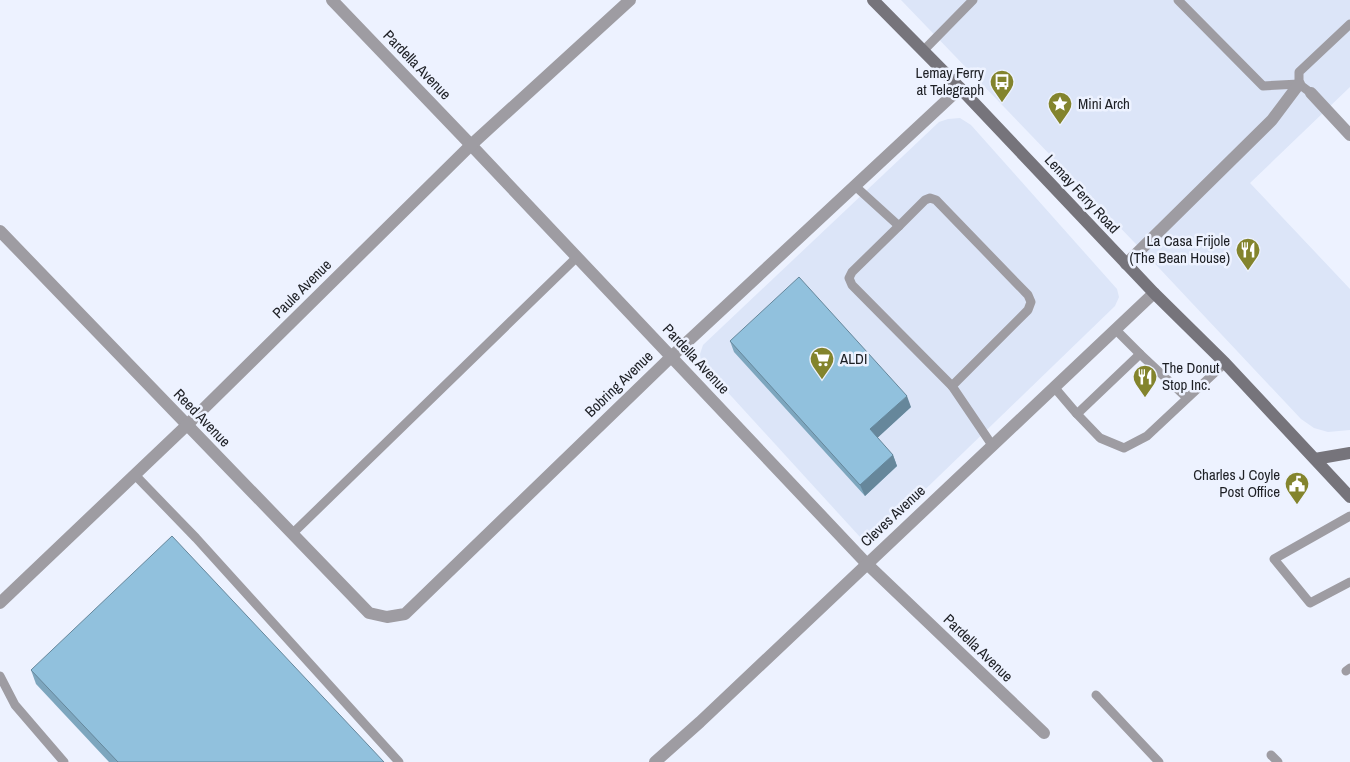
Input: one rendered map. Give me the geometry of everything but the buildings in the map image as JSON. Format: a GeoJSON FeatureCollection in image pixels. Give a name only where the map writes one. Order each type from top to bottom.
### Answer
{"type":"FeatureCollection","features":[{"type":"Feature","properties":{"kind":"main road","name":"Lemay Ferry Road"},"geometry":{"type":"LineString","coordinates":[[874,0],[1154,293],[1225,363],[1350,497]]}},
{"type":"Feature","properties":{"kind":"main road"},"geometry":{"type":"LineString","coordinates":[[1314,459],[1350,453]]}},
{"type":"Feature","properties":{"kind":"street","name":"Pardella Avenue"},"geometry":{"type":"LineString","coordinates":[[332,0],[866,564],[1044,733]]}},
{"type":"Feature","properties":{"kind":"street","name":"Paule Avenue"},"geometry":{"type":"LineString","coordinates":[[0,603],[186,426],[471,145],[630,0]]}},
{"type":"Feature","properties":{"kind":"street"},"geometry":{"type":"LineString","coordinates":[[1126,264],[1272,120],[1299,84]]}},
{"type":"Feature","properties":{"kind":"street","name":"Bobring Avenue"},"geometry":{"type":"LineString","coordinates":[[387,618],[405,614],[670,357],[960,88]]}},
{"type":"Feature","properties":{"kind":"street"},"geometry":{"type":"LineString","coordinates":[[1311,93],[1350,135]]}},
{"type":"Feature","properties":{"kind":"street","name":"Reed Avenue"},"geometry":{"type":"LineString","coordinates":[[0,231],[186,426],[369,613],[387,618]]}},
{"type":"Feature","properties":{"kind":"street","name":"Cleves Avenue"},"geometry":{"type":"LineString","coordinates":[[655,762],[700,722],[1154,293]]}},
{"type":"Feature","properties":{"kind":"lane"},"geometry":{"type":"LineString","coordinates":[[923,50],[973,0]]}},
{"type":"Feature","properties":{"kind":"lane"},"geometry":{"type":"LineString","coordinates":[[1178,0],[1263,86],[1299,84],[1311,93]]}},
{"type":"Feature","properties":{"kind":"lane"},"geometry":{"type":"LineString","coordinates":[[1299,84],[1299,72],[1350,24]]}},
{"type":"Feature","properties":{"kind":"lane"},"geometry":{"type":"LineString","coordinates":[[855,186],[899,226]]}},
{"type":"Feature","properties":{"kind":"lane"},"geometry":{"type":"LineString","coordinates":[[952,386],[1028,310],[1031,302],[1028,295],[936,200],[930,198],[852,272],[850,278],[852,285],[952,386],[992,445]]}},
{"type":"Feature","properties":{"kind":"lane"},"geometry":{"type":"LineString","coordinates":[[292,534],[577,258]]}},
{"type":"Feature","properties":{"kind":"lane"},"geometry":{"type":"LineString","coordinates":[[1115,329],[1187,398]]}},
{"type":"Feature","properties":{"kind":"lane"},"geometry":{"type":"LineString","coordinates":[[1077,414],[1140,354]]}},
{"type":"Feature","properties":{"kind":"lane"},"geometry":{"type":"LineString","coordinates":[[1054,386],[1100,438],[1124,448],[1147,436],[1225,363]]}},
{"type":"Feature","properties":{"kind":"lane"},"geometry":{"type":"LineString","coordinates":[[135,474],[400,762]]}},
{"type":"Feature","properties":{"kind":"lane"},"geometry":{"type":"LineString","coordinates":[[1350,516],[1274,559],[1310,603],[1350,582]]}},
{"type":"Feature","properties":{"kind":"lane"},"geometry":{"type":"LineString","coordinates":[[0,676],[15,705],[64,762]]}},
{"type":"Feature","properties":{"kind":"lane"},"geometry":{"type":"LineString","coordinates":[[1096,695],[1159,762]]}},
{"type":"Feature","properties":{"kind":"lane"},"geometry":{"type":"LineString","coordinates":[[1271,755],[1278,762]]}},
{"type":"Feature","properties":{"kind":"shaded area"},"geometry":{"type":"Polygon","coordinates":[[[901,0],[1350,0],[1350,87],[1250,183],[1350,289],[1350,430],[1328,432],[1314,428],[1301,419],[1160,269],[901,0]]]}},
{"type":"Feature","properties":{"kind":"shaded area"},"geometry":{"type":"Polygon","coordinates":[[[960,118],[971,125],[1117,289],[1119,297],[1115,306],[878,535],[869,539],[860,537],[701,363],[700,354],[703,345],[939,122],[960,118]]]}},
{"type":"Feature","properties":{"kind":"place","name":"Lemay Ferry at Telegraph"},"geometry":{"type":"Point","coordinates":[1002,103]}},
{"type":"Feature","properties":{"kind":"place","name":"Mini Arch"},"geometry":{"type":"Point","coordinates":[1060,125]}},
{"type":"Feature","properties":{"kind":"place","name":"La Casa Frijole (The Bean House)"},"geometry":{"type":"Point","coordinates":[1248,271]}},
{"type":"Feature","properties":{"kind":"place","name":"ALDI"},"geometry":{"type":"Point","coordinates":[822,380]}},
{"type":"Feature","properties":{"kind":"place","name":"The Donut Stop Inc."},"geometry":{"type":"Point","coordinates":[1145,398]}},
{"type":"Feature","properties":{"kind":"place","name":"Charles J Coyle Post Office"},"geometry":{"type":"Point","coordinates":[1297,505]}}]}
